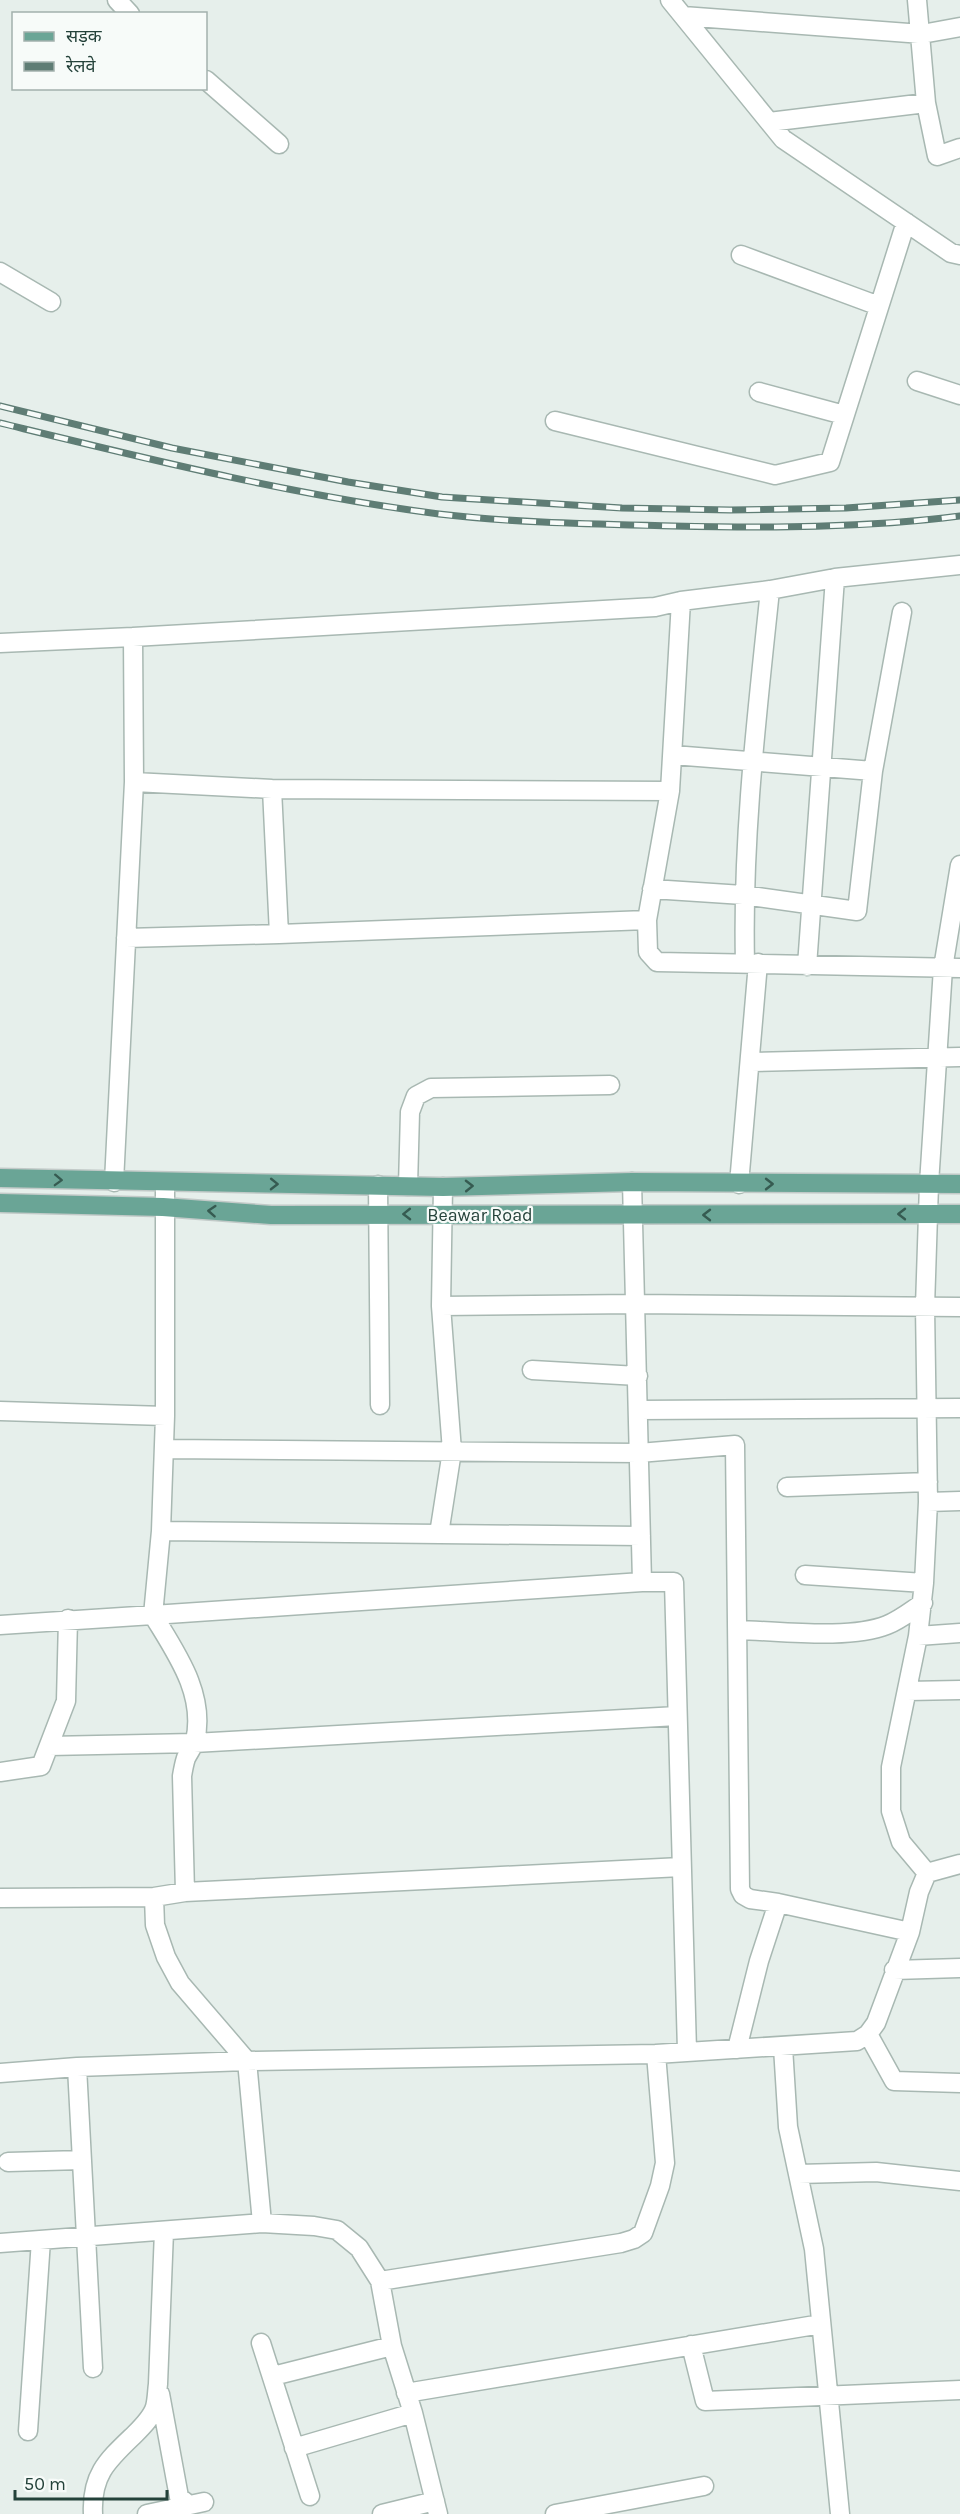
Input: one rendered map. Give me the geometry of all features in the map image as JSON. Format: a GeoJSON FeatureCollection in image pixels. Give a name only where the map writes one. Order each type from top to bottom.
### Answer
{"type":"FeatureCollection","features":[{"type":"Feature","properties":{"kind":"main road","name":"Beawar Road"},"geometry":{"type":"LineString","coordinates":[[0,1178],[443,1187],[632,1182],[960,1184]]}},
{"type":"Feature","properties":{"kind":"main road","name":"Beawar Road"},"geometry":{"type":"LineString","coordinates":[[0,1203],[163,1207],[271,1215],[960,1214]]}},
{"type":"Feature","properties":{"kind":"street"},"geometry":{"type":"LineString","coordinates":[[117,0],[128,12]]}},
{"type":"Feature","properties":{"kind":"street"},"geometry":{"type":"LineString","coordinates":[[670,0],[783,139],[951,253],[960,255]]}},
{"type":"Feature","properties":{"kind":"street"},"geometry":{"type":"LineString","coordinates":[[917,0],[922,34],[926,103],[937,156],[960,148]]}},
{"type":"Feature","properties":{"kind":"street"},"geometry":{"type":"LineString","coordinates":[[683,16],[922,34],[960,27]]}},
{"type":"Feature","properties":{"kind":"street"},"geometry":{"type":"LineString","coordinates":[[207,81],[279,144]]}},
{"type":"Feature","properties":{"kind":"street"},"geometry":{"type":"LineString","coordinates":[[769,122],[926,103]]}},
{"type":"Feature","properties":{"kind":"street"},"geometry":{"type":"LineString","coordinates":[[555,421],[775,476],[830,462],[906,222]]}},
{"type":"Feature","properties":{"kind":"street"},"geometry":{"type":"LineString","coordinates":[[741,255],[879,306]]}},
{"type":"Feature","properties":{"kind":"street"},"geometry":{"type":"LineString","coordinates":[[0,272],[51,302]]}},
{"type":"Feature","properties":{"kind":"street"},"geometry":{"type":"LineString","coordinates":[[917,381],[960,395]]}},
{"type":"Feature","properties":{"kind":"street"},"geometry":{"type":"LineString","coordinates":[[759,392],[844,416]]}},
{"type":"Feature","properties":{"kind":"street"},"geometry":{"type":"LineString","coordinates":[[0,644],[647,608],[835,578],[960,566]]}},
{"type":"Feature","properties":{"kind":"street"},"geometry":{"type":"LineString","coordinates":[[807,966],[835,578]]}},
{"type":"Feature","properties":{"kind":"street"},"geometry":{"type":"LineString","coordinates":[[739,1184],[751,1062],[751,963],[743,895],[752,762],[770,590]]}},
{"type":"Feature","properties":{"kind":"street"},"geometry":{"type":"LineString","coordinates":[[681,601],[670,791],[647,920],[648,952],[657,962],[951,968]]}},
{"type":"Feature","properties":{"kind":"street"},"geometry":{"type":"LineString","coordinates":[[652,890],[743,895],[857,911],[873,771],[902,612]]}},
{"type":"Feature","properties":{"kind":"street"},"geometry":{"type":"LineString","coordinates":[[114,1182],[134,782],[133,637]]}},
{"type":"Feature","properties":{"kind":"street"},"geometry":{"type":"LineString","coordinates":[[673,755],[873,771]]}},
{"type":"Feature","properties":{"kind":"street"},"geometry":{"type":"LineString","coordinates":[[134,782],[272,789],[670,791]]}},
{"type":"Feature","properties":{"kind":"street"},"geometry":{"type":"LineString","coordinates":[[272,789],[279,934]]}},
{"type":"Feature","properties":{"kind":"street"},"geometry":{"type":"LineString","coordinates":[[927,1873],[901,1842],[891,1811],[891,1767],[921,1620],[924,1583],[928,1502],[925,1307],[929,1184],[938,1056],[951,968],[960,865]]}},
{"type":"Feature","properties":{"kind":"street"},"geometry":{"type":"LineString","coordinates":[[126,938],[647,920]]}},
{"type":"Feature","properties":{"kind":"street"},"geometry":{"type":"LineString","coordinates":[[751,1062],[960,1057]]}},
{"type":"Feature","properties":{"kind":"street"},"geometry":{"type":"LineString","coordinates":[[408,1186],[410,1112],[416,1096],[430,1088],[610,1085]]}},
{"type":"Feature","properties":{"kind":"street"},"geometry":{"type":"LineString","coordinates":[[165,1182],[163,1207],[165,1416],[161,1531],[153,1615],[181,1660],[194,1692],[197,1723],[194,1743],[186,1758],[182,1776],[185,1892]]}},
{"type":"Feature","properties":{"kind":"street"},"geometry":{"type":"LineString","coordinates":[[632,1182],[642,1582]]}},
{"type":"Feature","properties":{"kind":"street"},"geometry":{"type":"LineString","coordinates":[[378,1185],[380,1405]]}},
{"type":"Feature","properties":{"kind":"street"},"geometry":{"type":"LineString","coordinates":[[439,1534],[452,1451],[441,1306],[443,1187]]}},
{"type":"Feature","properties":{"kind":"street"},"geometry":{"type":"LineString","coordinates":[[441,1306],[636,1304],[960,1307]]}},
{"type":"Feature","properties":{"kind":"street"},"geometry":{"type":"LineString","coordinates":[[532,1370],[638,1376]]}},
{"type":"Feature","properties":{"kind":"street"},"geometry":{"type":"LineString","coordinates":[[638,1410],[960,1408]]}},
{"type":"Feature","properties":{"kind":"street"},"geometry":{"type":"LineString","coordinates":[[0,1411],[165,1416]]}},
{"type":"Feature","properties":{"kind":"street"},"geometry":{"type":"LineString","coordinates":[[164,1449],[639,1453],[735,1445],[739,1630],[740,1889],[742,1895],[910,1932]]}},
{"type":"Feature","properties":{"kind":"street"},"geometry":{"type":"LineString","coordinates":[[787,1487],[928,1482]]}},
{"type":"Feature","properties":{"kind":"street"},"geometry":{"type":"LineString","coordinates":[[928,1502],[960,1501]]}},
{"type":"Feature","properties":{"kind":"street"},"geometry":{"type":"LineString","coordinates":[[161,1531],[641,1536]]}},
{"type":"Feature","properties":{"kind":"street"},"geometry":{"type":"LineString","coordinates":[[805,1575],[924,1583]]}},
{"type":"Feature","properties":{"kind":"street"},"geometry":{"type":"LineString","coordinates":[[0,1625],[642,1582],[674,1582],[687,2051]]}},
{"type":"Feature","properties":{"kind":"street"},"geometry":{"type":"LineString","coordinates":[[0,1773],[40,1766],[49,1746],[66,1701],[68,1619]]}},
{"type":"Feature","properties":{"kind":"street"},"geometry":{"type":"LineString","coordinates":[[739,1630],[844,1633],[871,1631],[890,1624],[921,1620],[960,1633]]}},
{"type":"Feature","properties":{"kind":"street"},"geometry":{"type":"LineString","coordinates":[[907,1691],[960,1690]]}},
{"type":"Feature","properties":{"kind":"street"},"geometry":{"type":"LineString","coordinates":[[49,1746],[194,1743],[677,1716]]}},
{"type":"Feature","properties":{"kind":"street"},"geometry":{"type":"LineString","coordinates":[[927,1873],[960,1864]]}},
{"type":"Feature","properties":{"kind":"street"},"geometry":{"type":"LineString","coordinates":[[0,1898],[154,1897],[185,1892],[681,1867]]}},
{"type":"Feature","properties":{"kind":"street"},"geometry":{"type":"LineString","coordinates":[[0,2073],[77,2067],[247,2061],[656,2054],[844,2044],[857,2041],[868,2034],[876,2023],[910,1932],[919,1892],[927,1873]]}},
{"type":"Feature","properties":{"kind":"street"},"geometry":{"type":"LineString","coordinates":[[154,1897],[155,1925],[166,1957],[180,1983],[247,2061],[261,2223]]}},
{"type":"Feature","properties":{"kind":"street"},"geometry":{"type":"LineString","coordinates":[[737,2049],[759,1961],[765,1901]]}},
{"type":"Feature","properties":{"kind":"street"},"geometry":{"type":"LineString","coordinates":[[894,1970],[960,1968]]}},
{"type":"Feature","properties":{"kind":"street"},"geometry":{"type":"LineString","coordinates":[[868,2034],[894,2081],[960,2083]]}},
{"type":"Feature","properties":{"kind":"street"},"geometry":{"type":"LineString","coordinates":[[783,2047],[788,2127],[814,2249],[840,2514]]}},
{"type":"Feature","properties":{"kind":"street"},"geometry":{"type":"LineString","coordinates":[[380,2281],[621,2243],[643,2233],[652,2212],[665,2163],[656,2054]]}},
{"type":"Feature","properties":{"kind":"street"},"geometry":{"type":"LineString","coordinates":[[77,2067],[93,2368]]}},
{"type":"Feature","properties":{"kind":"street"},"geometry":{"type":"LineString","coordinates":[[8,2162],[82,2160]]}},
{"type":"Feature","properties":{"kind":"street"},"geometry":{"type":"LineString","coordinates":[[798,2174],[876,2172],[960,2181]]}},
{"type":"Feature","properties":{"kind":"street"},"geometry":{"type":"LineString","coordinates":[[0,2243],[261,2223],[314,2226],[337,2230],[359,2248],[380,2281],[392,2346],[413,2413],[437,2508],[382,2514]]}},
{"type":"Feature","properties":{"kind":"street"},"geometry":{"type":"LineString","coordinates":[[93,2514],[92,2493],[99,2475],[111,2457],[141,2429],[155,2408],[164,2231]]}},
{"type":"Feature","properties":{"kind":"street"},"geometry":{"type":"LineString","coordinates":[[28,2431],[41,2240]]}},
{"type":"Feature","properties":{"kind":"street"},"geometry":{"type":"LineString","coordinates":[[406,2393],[822,2324]]}},
{"type":"Feature","properties":{"kind":"street"},"geometry":{"type":"LineString","coordinates":[[261,2343],[310,2496]]}},
{"type":"Feature","properties":{"kind":"street"},"geometry":{"type":"LineString","coordinates":[[691,2345],[705,2401],[828,2395],[959,2396]]}},
{"type":"Feature","properties":{"kind":"street"},"geometry":{"type":"LineString","coordinates":[[273,2376],[392,2346]]}},
{"type":"Feature","properties":{"kind":"street"},"geometry":{"type":"LineString","coordinates":[[147,2514],[196,2504],[179,2497],[158,2384]]}},
{"type":"Feature","properties":{"kind":"street"},"geometry":{"type":"LineString","coordinates":[[294,2448],[413,2413]]}},
{"type":"Feature","properties":{"kind":"street"},"geometry":{"type":"LineString","coordinates":[[555,2514],[704,2486]]}},
{"type":"Feature","properties":{"kind":"railway"},"geometry":{"type":"LineString","coordinates":[[0,406],[172,448],[348,482],[442,497],[622,508],[730,510],[846,508],[960,500]]}},
{"type":"Feature","properties":{"kind":"railway"},"geometry":{"type":"LineString","coordinates":[[0,423],[273,486],[384,506],[468,517],[585,524],[745,527],[852,525],[960,516]]}}]}
